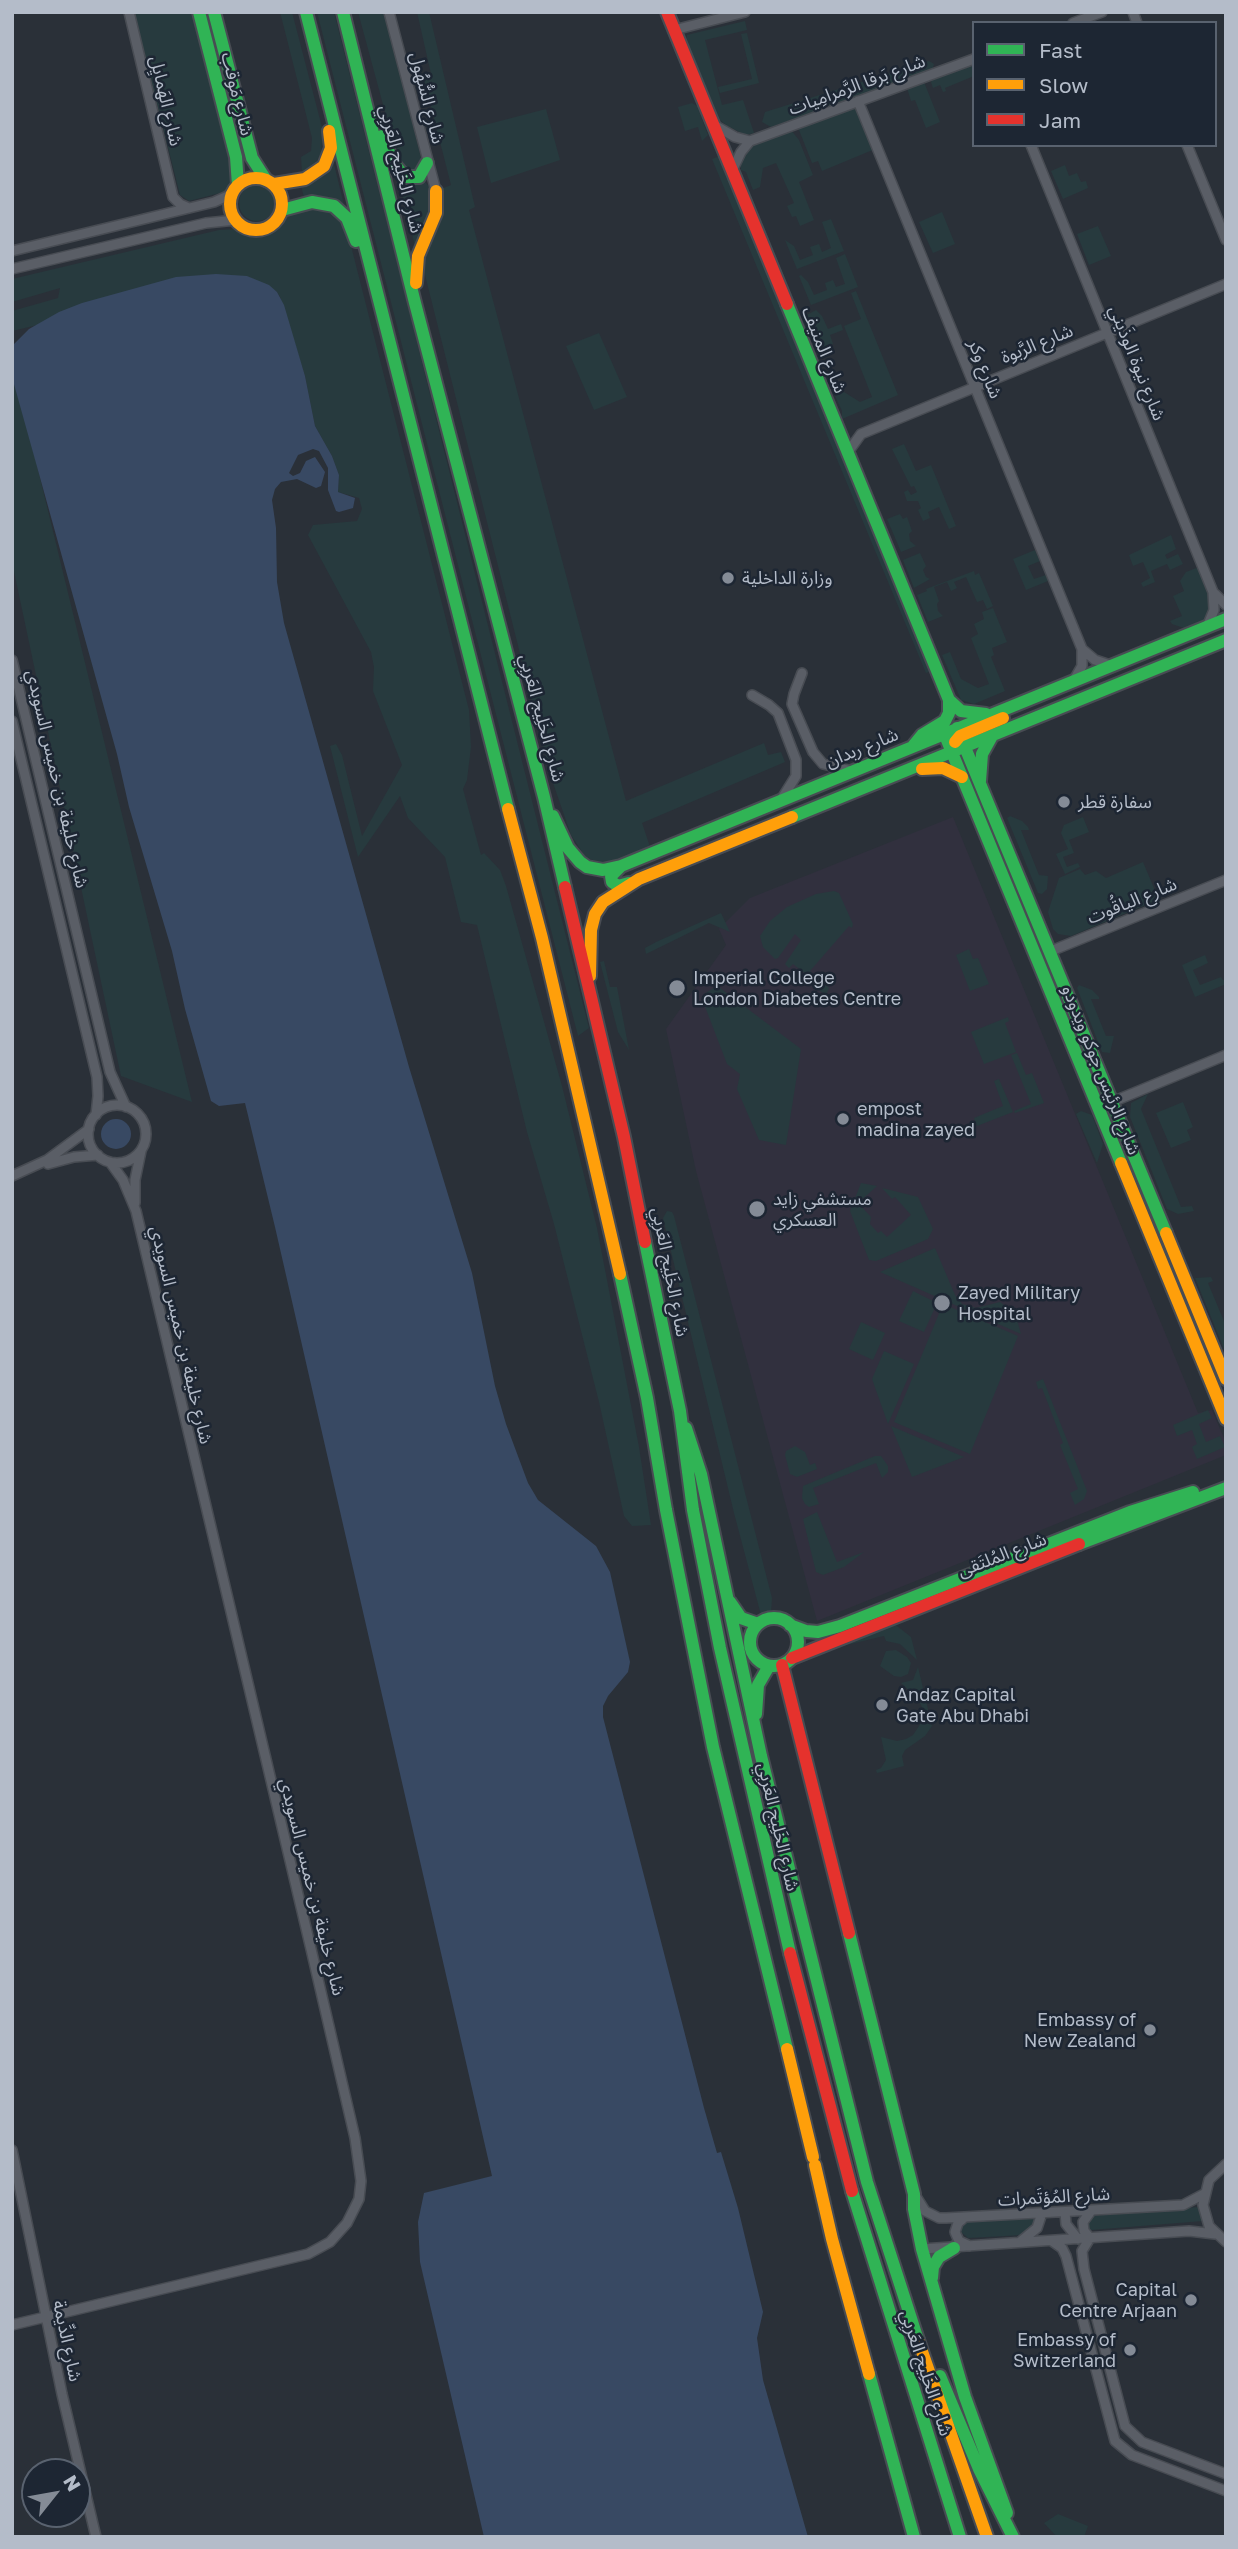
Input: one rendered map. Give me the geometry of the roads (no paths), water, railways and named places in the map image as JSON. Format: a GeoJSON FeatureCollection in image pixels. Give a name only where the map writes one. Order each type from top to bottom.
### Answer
{"type":"FeatureCollection","features":[{"type":"Feature","properties":{"kind":"main road","name":"شارع مَوقب"},"geometry":{"type":"LineString","coordinates":[[198,12],[236,158],[235,189]]}},
{"type":"Feature","properties":{"kind":"main road","name":"شارع مَوقب"},"geometry":{"type":"LineString","coordinates":[[214,12],[252,158],[270,182]]}},
{"type":"Feature","properties":{"kind":"main road","name":"شارع الخَلِيج العَربِي"},"geometry":{"type":"LineString","coordinates":[[343,12],[415,303],[544,797],[624,1137],[680,1411],[693,1510],[715,1623],[773,1886],[849,2178],[881,2289],[960,2537]]}},
{"type":"Feature","properties":{"kind":"main road","name":"شارع المنيف"},"geometry":{"type":"LineString","coordinates":[[667,12],[949,700]]}},
{"type":"Feature","properties":{"kind":"main road"},"geometry":{"type":"LineString","coordinates":[[270,182],[281,196],[282,210],[275,223],[262,230],[247,229],[236,220],[230,207],[235,189],[251,178],[270,182],[298,181],[313,175],[324,166],[331,148],[306,14]]}},
{"type":"Feature","properties":{"kind":"main road"},"geometry":{"type":"LineString","coordinates":[[306,14],[593,1147],[647,1398],[713,1747],[832,2239],[909,2533]]}},
{"type":"Feature","properties":{"kind":"main road"},"geometry":{"type":"LineString","coordinates":[[365,95],[400,172],[408,178],[416,178],[428,163]]}},
{"type":"Feature","properties":{"kind":"main road"},"geometry":{"type":"LineString","coordinates":[[415,303],[418,256],[433,222],[436,191]]}},
{"type":"Feature","properties":{"kind":"main road"},"geometry":{"type":"LineString","coordinates":[[282,210],[320,202],[334,206],[347,218],[391,351]]}},
{"type":"Feature","properties":{"kind":"main road","name":"شارع ربدان"},"geometry":{"type":"LineString","coordinates":[[589,994],[591,930],[595,914],[603,902],[639,879],[951,752],[960,737],[989,714],[1226,619]]}},
{"type":"Feature","properties":{"kind":"main road","name":"شارع ربدان"},"geometry":{"type":"LineString","coordinates":[[544,797],[568,848],[580,862],[603,870],[621,866],[944,733],[960,737],[992,736],[1226,640]]}},
{"type":"Feature","properties":{"kind":"main road"},"geometry":{"type":"LineString","coordinates":[[960,737],[1033,705],[1049,690]]}},
{"type":"Feature","properties":{"kind":"main road"},"geometry":{"type":"LineString","coordinates":[[949,700],[961,711],[989,714]]}},
{"type":"Feature","properties":{"kind":"main road"},"geometry":{"type":"LineString","coordinates":[[913,746],[922,735],[945,721],[949,713],[949,700]]}},
{"type":"Feature","properties":{"kind":"main road","name":"شارع الرئيس جوكو ويدودو"},"geometry":{"type":"LineString","coordinates":[[944,733],[1226,1419]]}},
{"type":"Feature","properties":{"kind":"main road"},"geometry":{"type":"LineString","coordinates":[[980,781],[982,754],[992,736]]}},
{"type":"Feature","properties":{"kind":"main road","name":"شارع الرئيس جوكو ويدودو"},"geometry":{"type":"LineString","coordinates":[[960,737],[1051,951],[1226,1379]]}},
{"type":"Feature","properties":{"kind":"main road"},"geometry":{"type":"LineString","coordinates":[[907,770],[943,768],[962,777]]}},
{"type":"Feature","properties":{"kind":"main road"},"geometry":{"type":"LineString","coordinates":[[978,816],[984,811],[992,810]]}},
{"type":"Feature","properties":{"kind":"main road"},"geometry":{"type":"LineString","coordinates":[[621,866],[611,876],[614,884],[622,886],[639,879]]}},
{"type":"Feature","properties":{"kind":"main road"},"geometry":{"type":"LineString","coordinates":[[680,1411],[701,1474],[761,1756],[867,2182],[919,2343],[987,2537]]}},
{"type":"Feature","properties":{"kind":"main road","name":"شارع المُلتَقى"},"geometry":{"type":"LineString","coordinates":[[790,1625],[818,1632],[840,1626],[1123,1515],[1226,1480]]}},
{"type":"Feature","properties":{"kind":"main road","name":"شارع المُلتَقى"},"geometry":{"type":"LineString","coordinates":[[781,1663],[1226,1488]]}},
{"type":"Feature","properties":{"kind":"main road"},"geometry":{"type":"LineString","coordinates":[[722,1578],[737,1615],[745,1621],[758,1624]]}},
{"type":"Feature","properties":{"kind":"main road"},"geometry":{"type":"LineString","coordinates":[[761,1756],[756,1695],[758,1685],[781,1663],[798,1643],[790,1625],[777,1618],[770,1618],[758,1624],[750,1637],[752,1652],[756,1658],[781,1663]]}},
{"type":"Feature","properties":{"kind":"main road"},"geometry":{"type":"LineString","coordinates":[[817,1647],[812,1643],[814,1638],[840,1626]]}},
{"type":"Feature","properties":{"kind":"main road"},"geometry":{"type":"LineString","coordinates":[[781,1663],[914,2194],[914,2209],[922,2249],[965,2397],[1014,2537]]}},
{"type":"Feature","properties":{"kind":"main road"},"geometry":{"type":"LineString","coordinates":[[867,2182],[919,2326],[960,2427],[1014,2537]]}},
{"type":"Feature","properties":{"kind":"main road"},"geometry":{"type":"LineString","coordinates":[[932,2279],[933,2267],[939,2257],[954,2248]]}},
{"type":"Feature","properties":{"kind":"street","name":"شارع الهَمايِل"},"geometry":{"type":"LineString","coordinates":[[129,12],[173,197]]}},
{"type":"Feature","properties":{"kind":"street","name":"شارع السُّهُول"},"geometry":{"type":"LineString","coordinates":[[389,12],[436,191]]}},
{"type":"Feature","properties":{"kind":"street"},"geometry":{"type":"LineString","coordinates":[[674,30],[745,12]]}},
{"type":"Feature","properties":{"kind":"street"},"geometry":{"type":"LineString","coordinates":[[1078,21],[1102,12]]}},
{"type":"Feature","properties":{"kind":"street","name":"شارع بَرقا الرَّمرامِيات"},"geometry":{"type":"LineString","coordinates":[[750,141],[972,60]]}},
{"type":"Feature","properties":{"kind":"street","name":"شارع وكر"},"geometry":{"type":"LineString","coordinates":[[858,102],[1082,649]]}},
{"type":"Feature","properties":{"kind":"street"},"geometry":{"type":"LineString","coordinates":[[714,125],[735,137],[750,141],[732,171]]}},
{"type":"Feature","properties":{"kind":"street","name":"شارع نيوة الوذَيني"},"geometry":{"type":"LineString","coordinates":[[1032,147],[1213,592],[1226,606]]}},
{"type":"Feature","properties":{"kind":"street"},"geometry":{"type":"LineString","coordinates":[[1188,147],[1226,240]]}},
{"type":"Feature","properties":{"kind":"street"},"geometry":{"type":"LineString","coordinates":[[12,251],[219,201],[235,189]]}},
{"type":"Feature","properties":{"kind":"street"},"geometry":{"type":"LineString","coordinates":[[165,214],[173,197],[189,208]]}},
{"type":"Feature","properties":{"kind":"street"},"geometry":{"type":"LineString","coordinates":[[12,269],[206,223],[236,220]]}},
{"type":"Feature","properties":{"kind":"street","name":"شارع الرَّبوة"},"geometry":{"type":"LineString","coordinates":[[861,434],[1226,284]]}},
{"type":"Feature","properties":{"kind":"street"},"geometry":{"type":"LineString","coordinates":[[838,428],[861,434],[848,452]]}},
{"type":"Feature","properties":{"kind":"street"},"geometry":{"type":"LineString","coordinates":[[1207,627],[1214,611],[1213,592]]}},
{"type":"Feature","properties":{"kind":"street"},"geometry":{"type":"LineString","coordinates":[[1082,649],[1095,660],[1111,665]]}},
{"type":"Feature","properties":{"kind":"street"},"geometry":{"type":"LineString","coordinates":[[1074,680],[1082,666],[1082,649]]}},
{"type":"Feature","properties":{"kind":"street","name":"شارع خليفة بن خميس السويدي"},"geometry":{"type":"LineString","coordinates":[[12,660],[110,1072],[126,1107]]}},
{"type":"Feature","properties":{"kind":"street"},"geometry":{"type":"LineString","coordinates":[[802,673],[792,704],[816,757],[823,764],[852,771]]}},
{"type":"Feature","properties":{"kind":"street"},"geometry":{"type":"LineString","coordinates":[[752,695],[776,711],[797,764],[797,772],[781,800]]}},
{"type":"Feature","properties":{"kind":"street"},"geometry":{"type":"LineString","coordinates":[[776,711],[792,704]]}},
{"type":"Feature","properties":{"kind":"street","name":"شارع خليفة بن خميس السويدي"},"geometry":{"type":"LineString","coordinates":[[12,721],[97,1077],[96,1115]]}},
{"type":"Feature","properties":{"kind":"street"},"geometry":{"type":"LineString","coordinates":[[793,751],[810,743]]}},
{"type":"Feature","properties":{"kind":"street","name":"شارع الياقُوت"},"geometry":{"type":"LineString","coordinates":[[1051,951],[1226,880]]}},
{"type":"Feature","properties":{"kind":"street"},"geometry":{"type":"LineString","coordinates":[[1112,1102],[1226,1055]]}},
{"type":"Feature","properties":{"kind":"street"},"geometry":{"type":"LineString","coordinates":[[12,1176],[58,1154],[89,1129],[96,1115],[113,1105],[126,1107],[138,1114],[145,1125],[146,1138],[141,1150],[130,1160],[110,1162],[98,1155],[90,1143],[89,1129]]}},
{"type":"Feature","properties":{"kind":"street","name":"شارع خليفة بن خميس السويدي"},"geometry":{"type":"LineString","coordinates":[[136,1211],[135,1180],[141,1150]]}},
{"type":"Feature","properties":{"kind":"street"},"geometry":{"type":"LineString","coordinates":[[36,1166],[74,1157],[98,1155]]}},
{"type":"Feature","properties":{"kind":"street","name":"شارع خليفة بن خميس السويدي"},"geometry":{"type":"LineString","coordinates":[[12,2325],[308,2254],[330,2242],[347,2223],[359,2199],[361,2181],[355,2138],[136,1211],[123,1180],[110,1162]]}},
{"type":"Feature","properties":{"kind":"street","name":"شارع الدِّيمة"},"geometry":{"type":"LineString","coordinates":[[12,2150],[46,2317],[96,2537]]}},
{"type":"Feature","properties":{"kind":"street"},"geometry":{"type":"LineString","coordinates":[[1226,2164],[1209,2180],[1204,2194],[1205,2216],[1215,2234],[1226,2242]]}},
{"type":"Feature","properties":{"kind":"street","name":"شارع المُؤتَمرات"},"geometry":{"type":"LineString","coordinates":[[914,2194],[921,2206],[939,2218],[1183,2205],[1204,2194]]}},
{"type":"Feature","properties":{"kind":"street"},"geometry":{"type":"LineString","coordinates":[[1090,2238],[1084,2231],[1083,2221],[1091,2211]]}},
{"type":"Feature","properties":{"kind":"street"},"geometry":{"type":"LineString","coordinates":[[1065,2212],[1066,2224],[1078,2239]]}},
{"type":"Feature","properties":{"kind":"street"},"geometry":{"type":"LineString","coordinates":[[1019,2243],[1037,2228],[1042,2213]]}},
{"type":"Feature","properties":{"kind":"street"},"geometry":{"type":"LineString","coordinates":[[965,2217],[958,2223],[955,2232],[959,2241],[971,2246]]}},
{"type":"Feature","properties":{"kind":"street"},"geometry":{"type":"LineString","coordinates":[[922,2249],[1198,2231],[1215,2234]]}},
{"type":"Feature","properties":{"kind":"street"},"geometry":{"type":"LineString","coordinates":[[1090,2238],[1082,2255],[1123,2421],[1128,2431],[1142,2442],[1226,2474]]}},
{"type":"Feature","properties":{"kind":"street"},"geometry":{"type":"LineString","coordinates":[[1052,2241],[1059,2244],[1065,2252],[1111,2435],[1118,2446],[1132,2455],[1226,2491]]}},
{"type":"Feature","properties":{"kind":"street"},"geometry":{"type":"LineString","coordinates":[[1077,2296],[1084,2290],[1090,2294]]}},
{"type":"Feature","properties":{"kind":"water"},"geometry":{"type":"Polygon","coordinates":[[[216,274],[247,276],[269,285],[277,292],[284,305],[305,376],[315,426],[339,475],[338,492],[355,498],[353,508],[336,511],[328,490],[328,468],[319,451],[313,449],[298,455],[289,473],[293,476],[300,473],[306,461],[315,457],[325,472],[321,486],[316,488],[297,479],[281,482],[275,489],[272,500],[276,528],[277,582],[284,623],[409,1067],[472,1273],[495,1386],[506,1424],[528,1483],[538,1500],[596,1546],[610,1572],[630,1662],[628,1672],[603,1706],[603,1717],[704,2108],[717,2153],[721,2152],[738,2208],[763,2312],[757,2338],[763,2380],[808,2537],[484,2537],[420,2262],[418,2222],[424,2193],[492,2176],[245,1103],[219,1106],[211,1101],[172,951],[129,807],[117,754],[12,377],[14,344],[29,329],[59,312],[176,277],[216,274]]]}},
{"type":"Feature","properties":{"kind":"water"},"geometry":{"type":"Polygon","coordinates":[[[116,1119],[127,1123],[131,1134],[127,1145],[116,1149],[105,1145],[101,1134],[105,1123],[116,1119]]]}},
{"type":"Feature","properties":{"kind":"place","name":"وزارة الداخلية"},"geometry":{"type":"Point","coordinates":[728,578]}},
{"type":"Feature","properties":{"kind":"place","name":"سفارة قطر"},"geometry":{"type":"Point","coordinates":[1064,802]}},
{"type":"Feature","properties":{"kind":"place","name":"Imperial College London Diabetes Centre"},"geometry":{"type":"Point","coordinates":[677,988]}},
{"type":"Feature","properties":{"kind":"place","name":"empost madina zayed"},"geometry":{"type":"Point","coordinates":[843,1119]}},
{"type":"Feature","properties":{"kind":"place","name":"مستشفي زايد العسكري"},"geometry":{"type":"Point","coordinates":[757,1209]}},
{"type":"Feature","properties":{"kind":"place","name":"Zayed Military Hospital"},"geometry":{"type":"Point","coordinates":[942,1303]}},
{"type":"Feature","properties":{"kind":"place","name":"Andaz Capital Gate Abu Dhabi"},"geometry":{"type":"Point","coordinates":[882,1705]}},
{"type":"Feature","properties":{"kind":"place","name":"Embassy of New Zealand"},"geometry":{"type":"Point","coordinates":[1150,2030]}},
{"type":"Feature","properties":{"kind":"place","name":"Capital Centre Arjaan"},"geometry":{"type":"Point","coordinates":[1191,2300]}},
{"type":"Feature","properties":{"kind":"place","name":"Embassy of Switzerland"},"geometry":{"type":"Point","coordinates":[1130,2350]}}]}
